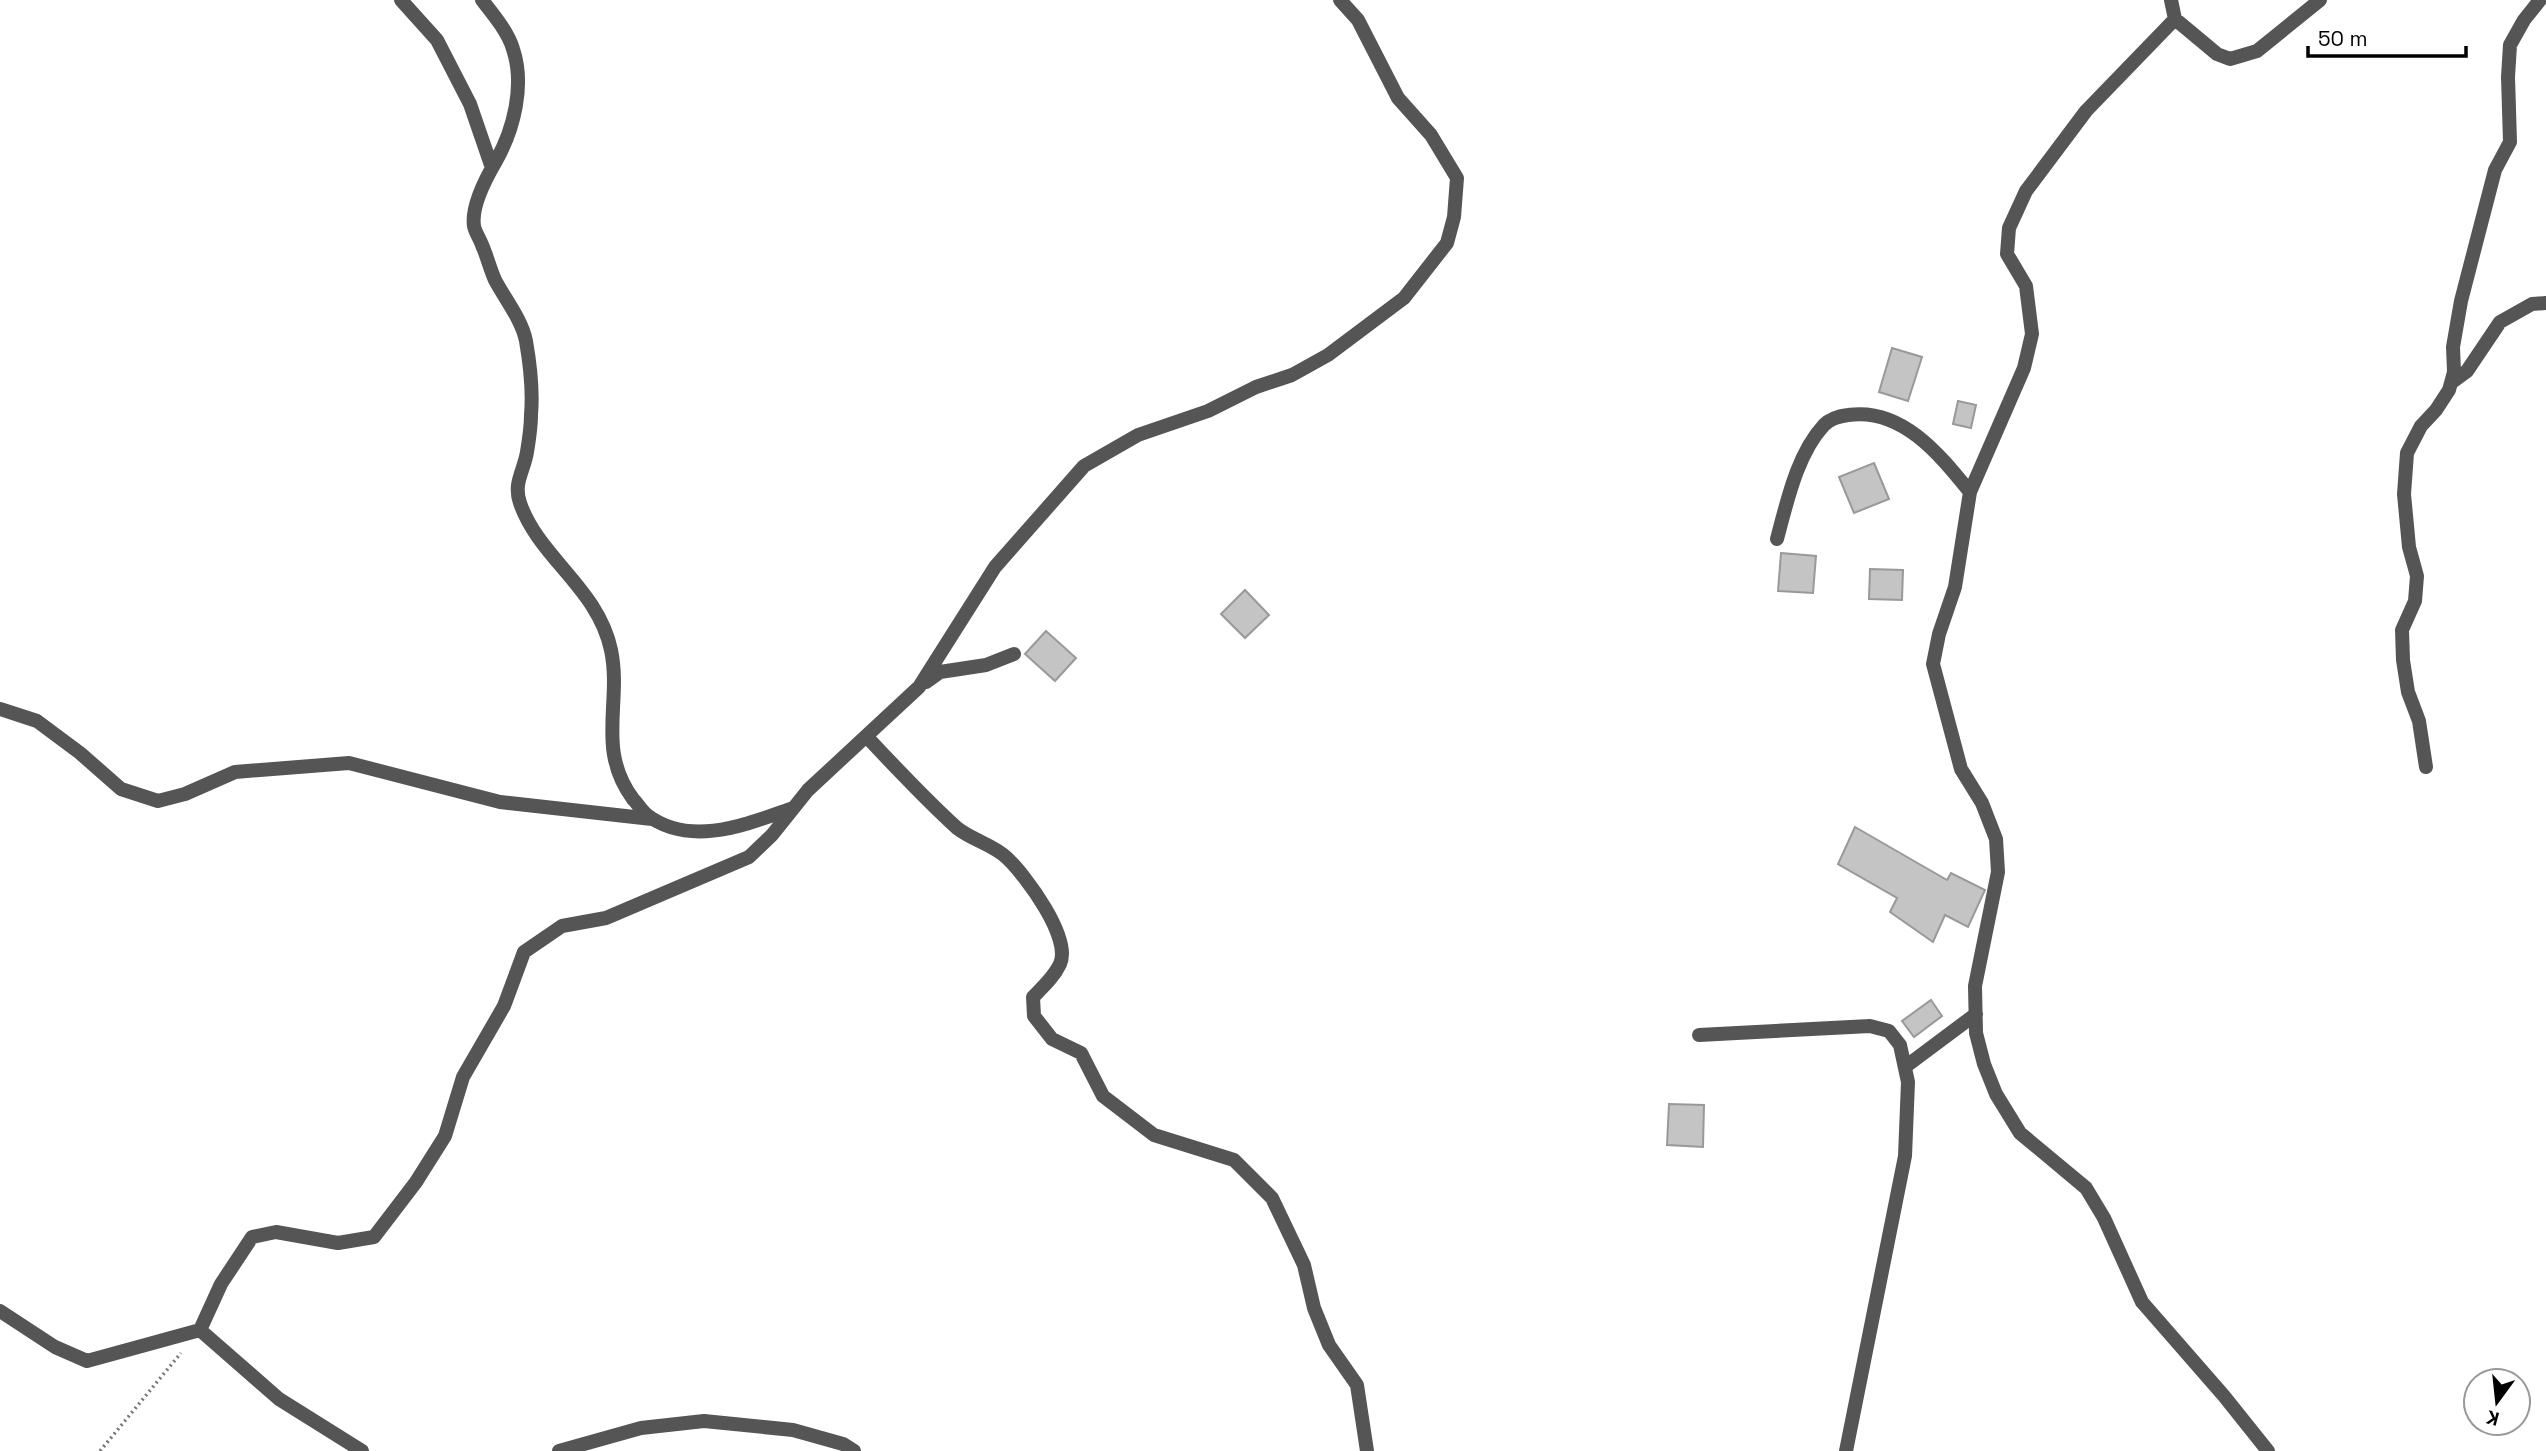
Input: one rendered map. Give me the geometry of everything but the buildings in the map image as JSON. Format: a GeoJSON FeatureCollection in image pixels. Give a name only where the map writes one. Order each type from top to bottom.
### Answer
{"type":"FeatureCollection","features":[{"type":"Feature","properties":{"kind":"street"},"geometry":{"type":"LineString","coordinates":[[401,0],[437,40],[470,104],[492,167]]}},
{"type":"Feature","properties":{"kind":"street"},"geometry":{"type":"LineString","coordinates":[[482,0],[513,48],[518,98],[510,127],[478,197],[473,225],[494,276],[526,338],[531,413],[527,454],[516,485],[530,524],[594,605],[604,628],[611,651],[614,676],[611,739],[618,771],[628,792],[644,813],[664,826],[688,831],[716,831],[740,826],[794,807]]}},
{"type":"Feature","properties":{"kind":"street"},"geometry":{"type":"LineString","coordinates":[[919,687],[995,567],[1084,466],[1138,435],[1208,411],[1256,387],[1292,375],[1328,355],[1404,298],[1447,243],[1454,217],[1457,178],[1431,135],[1398,98],[1358,20],[1340,0]]}},
{"type":"Feature","properties":{"kind":"street"},"geometry":{"type":"LineString","coordinates":[[2171,0],[2175,19],[2217,54],[2230,60],[2257,51],[2320,0]]}},
{"type":"Feature","properties":{"kind":"street"},"geometry":{"type":"LineString","coordinates":[[2426,766],[2419,721],[2408,692],[2403,660],[2402,630],[2415,601],[2417,576],[2409,547],[2404,494],[2407,453],[2421,426],[2436,410],[2452,382],[2453,347],[2464,289],[2495,170],[2510,142],[2510,45],[2524,20],[2540,0]]}},
{"type":"Feature","properties":{"kind":"street"},"geometry":{"type":"LineString","coordinates":[[2175,19],[2087,111],[2026,191],[2008,228],[2007,254],[2026,286],[2032,334],[2024,368],[1970,492],[1955,587],[1938,634],[1933,664],[1961,769],[1982,803],[1996,839],[1998,872],[1975,986],[1976,1033],[1996,1094],[2020,1133],[2086,1188],[2104,1218],[2141,1303],[2224,1396],[2268,1451]]}},
{"type":"Feature","properties":{"kind":"street"},"geometry":{"type":"LineString","coordinates":[[2452,382],[2467,371],[2500,322],[2532,304],[2546,303]]}},
{"type":"Feature","properties":{"kind":"street"},"geometry":{"type":"LineString","coordinates":[[1777,539],[1801,462],[1825,423],[1840,416],[1867,414],[1901,424],[1942,457],[1970,492]]}},
{"type":"Feature","properties":{"kind":"street"},"geometry":{"type":"LineString","coordinates":[[200,1330],[221,1284],[252,1237],[276,1232],[338,1243],[374,1237],[416,1182],[445,1136],[463,1077],[504,1006],[524,953],[562,926],[606,918],[749,857],[772,835],[808,790],[919,687],[940,672],[986,665],[1014,654]]}},
{"type":"Feature","properties":{"kind":"street"},"geometry":{"type":"LineString","coordinates":[[0,709],[37,721],[80,753],[121,789],[158,801],[185,794],[235,772],[349,763],[500,802],[653,819]]}},
{"type":"Feature","properties":{"kind":"street"},"geometry":{"type":"LineString","coordinates":[[867,737],[914,787],[960,830],[1006,857],[1040,898],[1053,922],[1060,945],[1061,962],[1033,997],[1034,1016],[1052,1039],[1081,1053],[1104,1096],[1130,1118],[1154,1135],[1234,1160],[1272,1198],[1304,1265],[1314,1308],[1329,1345],[1357,1385],[1367,1451]]}},
{"type":"Feature","properties":{"kind":"street"},"geometry":{"type":"LineString","coordinates":[[1905,1067],[1976,1014]]}},
{"type":"Feature","properties":{"kind":"street"},"geometry":{"type":"LineString","coordinates":[[1699,1035],[1870,1026],[1889,1031],[1900,1045],[1909,1082],[1905,1156],[1846,1451]]}},
{"type":"Feature","properties":{"kind":"street"},"geometry":{"type":"LineString","coordinates":[[0,1311],[55,1347],[87,1361],[200,1330]]}},
{"type":"Feature","properties":{"kind":"street"},"geometry":{"type":"LineString","coordinates":[[200,1330],[279,1399],[362,1451]]}},
{"type":"Feature","properties":{"kind":"street"},"geometry":{"type":"LineString","coordinates":[[559,1451],[641,1429],[704,1420],[793,1430],[843,1444],[853,1451]]}},
{"type":"Feature","properties":{"kind":"path"},"geometry":{"type":"LineString","coordinates":[[100,1451],[200,1330]]}}]}
